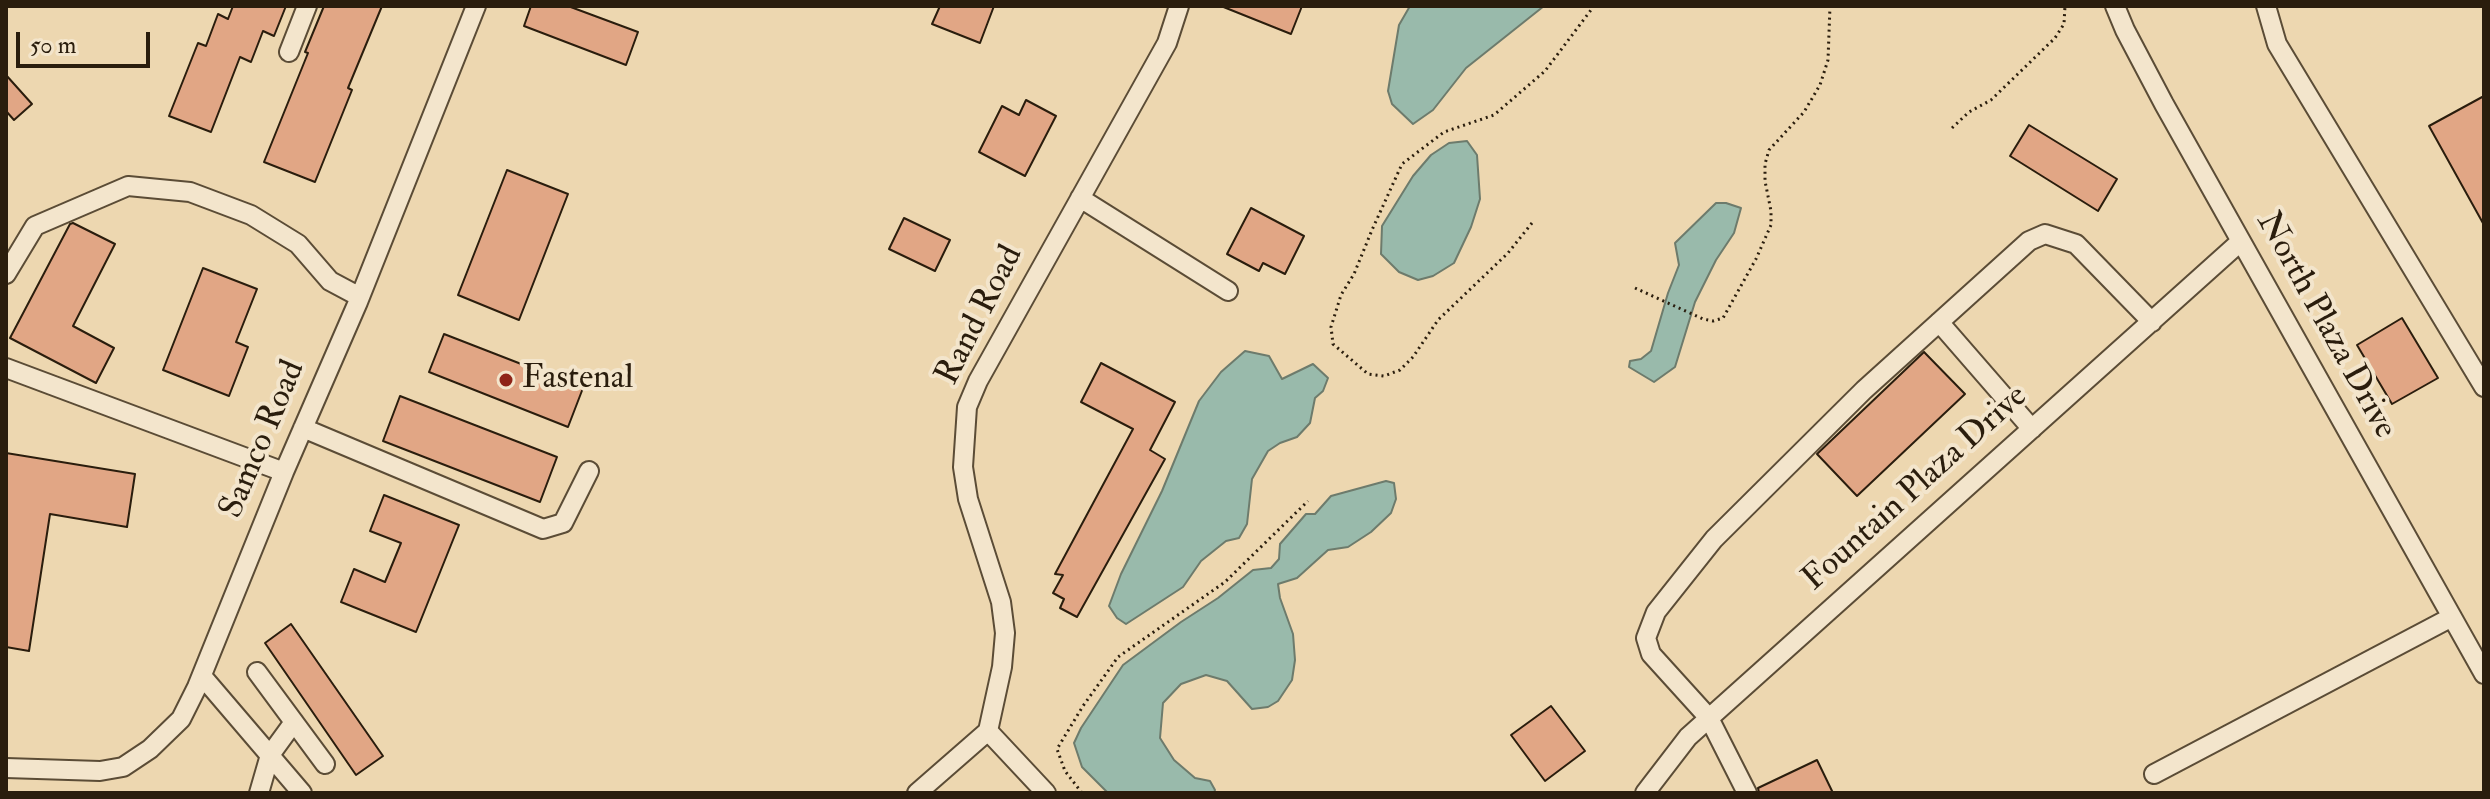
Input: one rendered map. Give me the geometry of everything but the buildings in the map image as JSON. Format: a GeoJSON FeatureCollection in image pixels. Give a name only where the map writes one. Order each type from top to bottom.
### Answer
{"type":"FeatureCollection","features":[{"type":"Feature","properties":{"kind":"street"},"geometry":{"type":"LineString","coordinates":[[289,52],[307,6]]}},
{"type":"Feature","properties":{"kind":"street","name":"Samco Road"},"geometry":{"type":"LineString","coordinates":[[6,768],[100,771],[123,767],[150,749],[181,719],[202,676],[284,472],[360,297],[476,6]]}},
{"type":"Feature","properties":{"kind":"street","name":"Rand Road"},"geometry":{"type":"LineString","coordinates":[[988,731],[1002,667],[1005,633],[1001,602],[968,499],[963,467],[967,407],[978,381],[1167,43],[1179,6]]}},
{"type":"Feature","properties":{"kind":"street","name":"North Plaza Drive"},"geometry":{"type":"LineString","coordinates":[[2115,6],[2164,104],[2240,242],[2484,674]]}},
{"type":"Feature","properties":{"kind":"street"},"geometry":{"type":"LineString","coordinates":[[2266,6],[2277,44],[2484,387]]}},
{"type":"Feature","properties":{"kind":"street"},"geometry":{"type":"LineString","coordinates":[[6,274],[35,226],[128,186],[190,192],[251,215],[298,244],[330,281],[360,297]]}},
{"type":"Feature","properties":{"kind":"street"},"geometry":{"type":"LineString","coordinates":[[1080,198],[1228,291]]}},
{"type":"Feature","properties":{"kind":"street"},"geometry":{"type":"LineString","coordinates":[[1747,793],[1709,718],[1651,654],[1646,638],[1656,612],[1714,539],[1864,390],[2029,241],[2045,234],[2076,244],[2152,322]]}},
{"type":"Feature","properties":{"kind":"street","name":"Fountain Plaza Drive"},"geometry":{"type":"LineString","coordinates":[[1645,793],[1688,737],[2240,242]]}},
{"type":"Feature","properties":{"kind":"street"},"geometry":{"type":"LineString","coordinates":[[1939,322],[2032,429]]}},
{"type":"Feature","properties":{"kind":"street"},"geometry":{"type":"LineString","coordinates":[[6,368],[284,472]]}},
{"type":"Feature","properties":{"kind":"street"},"geometry":{"type":"LineString","coordinates":[[303,428],[543,529],[563,523],[589,471]]}},
{"type":"Feature","properties":{"kind":"street"},"geometry":{"type":"LineString","coordinates":[[2154,774],[2452,617]]}},
{"type":"Feature","properties":{"kind":"street"},"geometry":{"type":"LineString","coordinates":[[257,672],[325,764]]}},
{"type":"Feature","properties":{"kind":"street"},"geometry":{"type":"LineString","coordinates":[[202,676],[302,793]]}},
{"type":"Feature","properties":{"kind":"street"},"geometry":{"type":"LineString","coordinates":[[259,793],[270,755],[294,722]]}},
{"type":"Feature","properties":{"kind":"street"},"geometry":{"type":"LineString","coordinates":[[917,793],[988,731],[1046,793]]}},
{"type":"Feature","properties":{"kind":"path"},"geometry":{"type":"LineString","coordinates":[[1532,223],[1508,253],[1438,320],[1413,357],[1400,370],[1384,376],[1368,374],[1333,344],[1331,327],[1341,295],[1354,274],[1402,164],[1444,132],[1494,115],[1545,71],[1594,6]]}},
{"type":"Feature","properties":{"kind":"path"},"geometry":{"type":"LineString","coordinates":[[1635,288],[1694,315],[1713,321],[1723,318],[1771,225],[1765,181],[1769,150],[1804,112],[1820,85],[1828,60],[1830,6]]}},
{"type":"Feature","properties":{"kind":"path"},"geometry":{"type":"LineString","coordinates":[[1952,128],[1969,112],[1991,100],[2055,38],[2064,24],[2065,6]]}},
{"type":"Feature","properties":{"kind":"path"},"geometry":{"type":"LineString","coordinates":[[1082,793],[1065,771],[1057,749],[1075,717],[1118,657],[1225,582],[1308,501]]}},
{"type":"Feature","properties":{"kind":"shaded area"},"geometry":{"type":"Polygon","coordinates":[[[1410,6],[1544,6],[1466,68],[1433,110],[1413,124],[1392,104],[1388,91],[1399,25],[1410,6]]]}},
{"type":"Feature","properties":{"kind":"shaded area"},"geometry":{"type":"Polygon","coordinates":[[[1467,141],[1477,155],[1480,199],[1454,263],[1433,276],[1418,280],[1399,272],[1381,254],[1382,226],[1413,176],[1431,155],[1449,143],[1467,141]]]}},
{"type":"Feature","properties":{"kind":"shaded area"},"geometry":{"type":"Polygon","coordinates":[[[1716,203],[1741,208],[1734,233],[1695,302],[1675,367],[1654,382],[1629,367],[1630,361],[1641,359],[1651,351],[1679,265],[1675,243],[1716,203]]]}},
{"type":"Feature","properties":{"kind":"shaded area"},"geometry":{"type":"Polygon","coordinates":[[[1245,351],[1269,356],[1282,379],[1313,364],[1328,378],[1323,391],[1315,398],[1310,423],[1297,437],[1268,451],[1252,479],[1247,524],[1239,538],[1226,541],[1201,561],[1183,587],[1126,624],[1117,618],[1109,606],[1121,574],[1162,491],[1199,401],[1221,372],[1245,351]]]}},
{"type":"Feature","properties":{"kind":"shaded area"},"geometry":{"type":"Polygon","coordinates":[[[1386,481],[1394,483],[1396,499],[1391,513],[1371,532],[1348,547],[1328,550],[1297,578],[1278,584],[1293,634],[1295,660],[1292,680],[1278,701],[1268,707],[1252,709],[1227,681],[1206,675],[1181,684],[1163,703],[1160,738],[1174,760],[1195,778],[1210,781],[1214,793],[1108,793],[1082,767],[1074,743],[1123,665],[1253,570],[1271,568],[1279,559],[1280,544],[1306,514],[1315,514],[1331,496],[1386,481]]]}},
{"type":"Feature","properties":{"kind":"place","name":"Fastenal"},"geometry":{"type":"Point","coordinates":[506,380]}}]}
